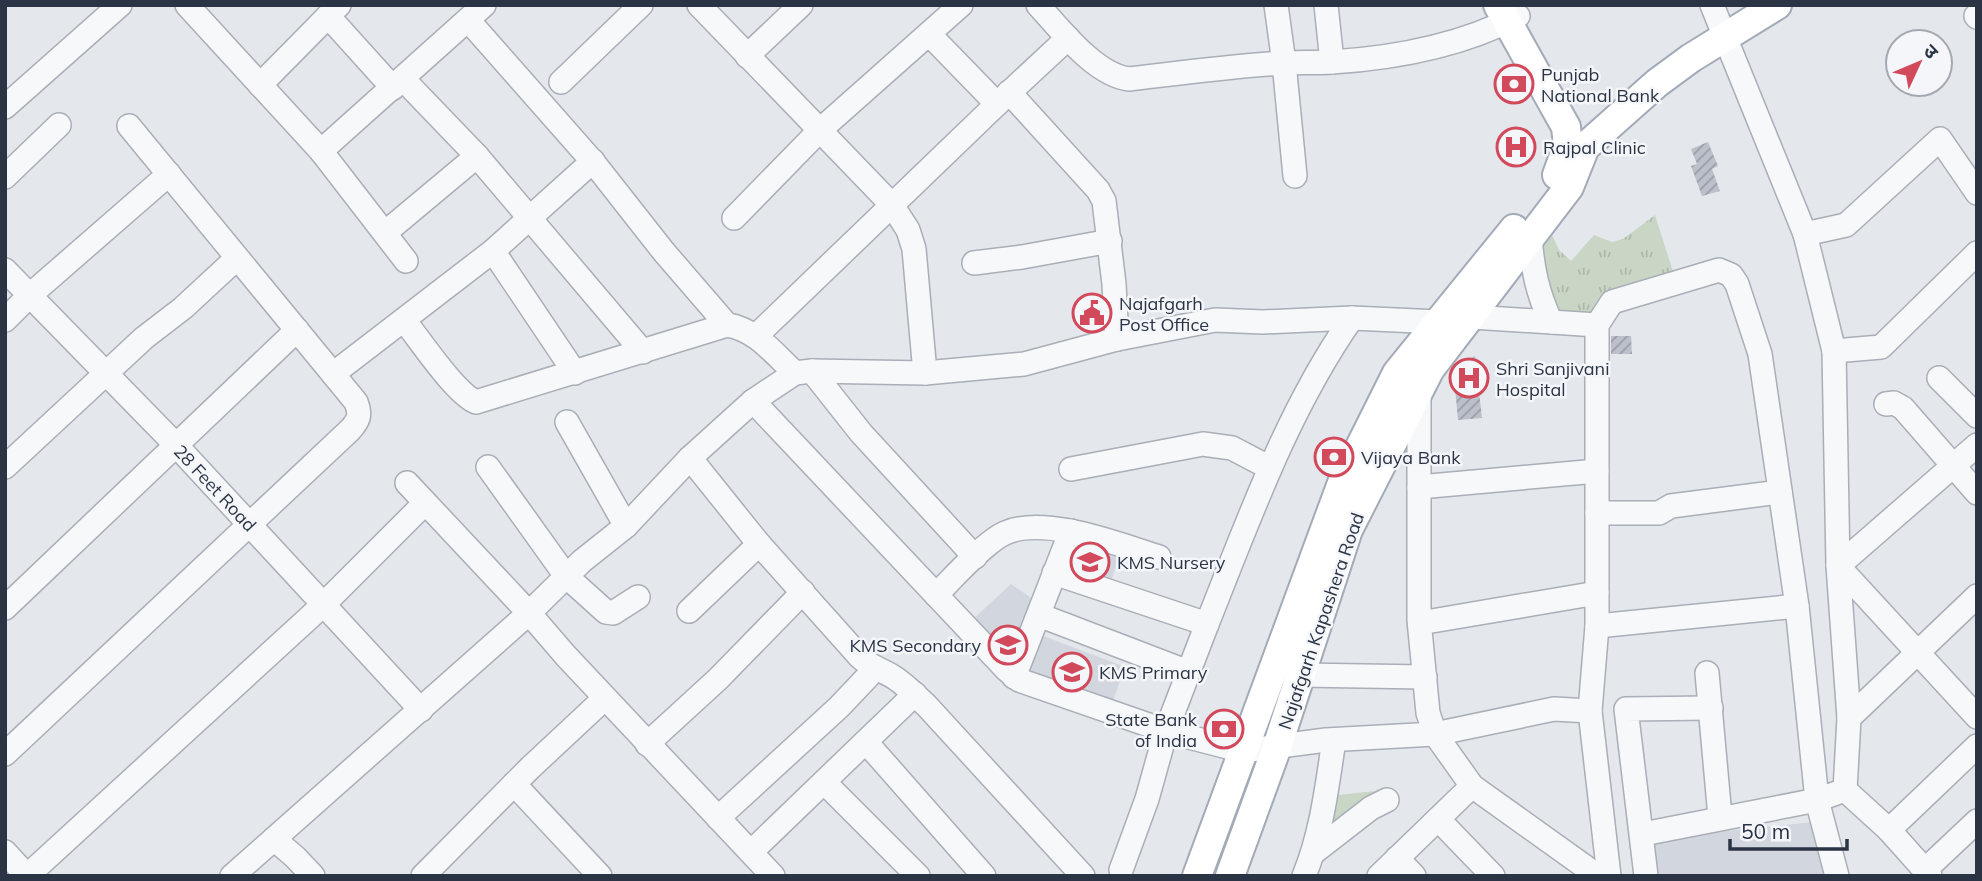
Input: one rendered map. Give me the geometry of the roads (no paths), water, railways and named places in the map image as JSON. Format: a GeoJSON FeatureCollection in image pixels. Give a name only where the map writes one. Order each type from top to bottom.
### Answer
{"type":"FeatureCollection","features":[{"type":"Feature","properties":{"kind":"main road"},"geometry":{"type":"LineString","coordinates":[[1577,146],[1691,58],[1777,5]]}},
{"type":"Feature","properties":{"kind":"main road"},"geometry":{"type":"LineString","coordinates":[[1511,10],[1578,115],[1577,146]]}},
{"type":"Feature","properties":{"kind":"main road","name":"Najafgarh Kapashera Road"},"geometry":{"type":"LineString","coordinates":[[1230,876],[1277,747],[1348,530],[1430,369],[1569,187],[1577,146]]}},
{"type":"Feature","properties":{"kind":"main road","name":"Najafgarh Kapashera Road"},"geometry":{"type":"LineString","coordinates":[[1197,876],[1342,483],[1397,373],[1556,177],[1577,146]]}},
{"type":"Feature","properties":{"kind":"street"},"geometry":{"type":"LineString","coordinates":[[5,107],[120,5]]}},
{"type":"Feature","properties":{"kind":"street"},"geometry":{"type":"LineString","coordinates":[[187,5],[321,151],[406,261]]}},
{"type":"Feature","properties":{"kind":"street"},"geometry":{"type":"LineString","coordinates":[[561,82],[641,5]]}},
{"type":"Feature","properties":{"kind":"street"},"geometry":{"type":"LineString","coordinates":[[699,5],[892,205],[908,230],[914,249],[925,373]]}},
{"type":"Feature","properties":{"kind":"street"},"geometry":{"type":"LineString","coordinates":[[747,55],[801,5]]}},
{"type":"Feature","properties":{"kind":"street"},"geometry":{"type":"LineString","coordinates":[[734,218],[819,131],[961,5]]}},
{"type":"Feature","properties":{"kind":"street"},"geometry":{"type":"LineString","coordinates":[[1276,5],[1295,176]]}},
{"type":"Feature","properties":{"kind":"street"},"geometry":{"type":"LineString","coordinates":[[1326,5],[1332,62]]}},
{"type":"Feature","properties":{"kind":"street"},"geometry":{"type":"LineString","coordinates":[[1712,5],[1805,234],[1834,351],[1838,566],[1849,718],[1846,790],[1889,830],[1928,873],[1977,821]]}},
{"type":"Feature","properties":{"kind":"street"},"geometry":{"type":"LineString","coordinates":[[1041,6],[1068,38],[1109,74],[1129,79],[1284,63],[1332,62],[1392,56],[1486,31],[1511,10]]}},
{"type":"Feature","properties":{"kind":"street"},"geometry":{"type":"LineString","coordinates":[[260,85],[334,10],[398,84],[477,156],[643,352]]}},
{"type":"Feature","properties":{"kind":"street"},"geometry":{"type":"LineString","coordinates":[[321,151],[476,13],[664,252],[727,325]]}},
{"type":"Feature","properties":{"kind":"street"},"geometry":{"type":"LineString","coordinates":[[929,34],[1003,98],[1098,190],[1107,213],[1117,340]]}},
{"type":"Feature","properties":{"kind":"street"},"geometry":{"type":"LineString","coordinates":[[756,336],[1068,38]]}},
{"type":"Feature","properties":{"kind":"street"},"geometry":{"type":"LineString","coordinates":[[5,177],[59,125]]}},
{"type":"Feature","properties":{"kind":"street"},"geometry":{"type":"LineString","coordinates":[[5,754],[358,421],[360,412],[356,402],[129,126]]}},
{"type":"Feature","properties":{"kind":"street"},"geometry":{"type":"LineString","coordinates":[[1805,234],[1846,225],[1940,139],[1977,193]]}},
{"type":"Feature","properties":{"kind":"street"},"geometry":{"type":"LineString","coordinates":[[386,232],[477,156]]}},
{"type":"Feature","properties":{"kind":"street"},"geometry":{"type":"LineString","coordinates":[[333,374],[492,251],[593,161]]}},
{"type":"Feature","properties":{"kind":"street"},"geometry":{"type":"LineString","coordinates":[[5,320],[169,174]]}},
{"type":"Feature","properties":{"kind":"street"},"geometry":{"type":"LineString","coordinates":[[1530,238],[1532,272],[1551,322]]}},
{"type":"Feature","properties":{"kind":"street"},"geometry":{"type":"LineString","coordinates":[[974,263],[1110,241]]}},
{"type":"Feature","properties":{"kind":"street"},"geometry":{"type":"LineString","coordinates":[[492,251],[575,373]]}},
{"type":"Feature","properties":{"kind":"street"},"geometry":{"type":"LineString","coordinates":[[1834,351],[1881,347],[1975,257]]}},
{"type":"Feature","properties":{"kind":"street"},"geometry":{"type":"LineString","coordinates":[[5,467],[144,338],[183,308],[237,258]]}},
{"type":"Feature","properties":{"kind":"street","name":"28 Feet Road"},"geometry":{"type":"LineString","coordinates":[[5,270],[176,445],[421,710]]}},
{"type":"Feature","properties":{"kind":"street"},"geometry":{"type":"LineString","coordinates":[[1609,876],[1590,711],[1597,626],[1597,325],[1607,308],[1618,299],[1719,270],[1731,275],[1737,284],[1760,354],[1797,606],[1817,800],[1837,876]]}},
{"type":"Feature","properties":{"kind":"street"},"geometry":{"type":"LineString","coordinates":[[1472,317],[1597,325]]}},
{"type":"Feature","properties":{"kind":"street"},"geometry":{"type":"LineString","coordinates":[[1121,870],[1188,672],[1270,468],[1331,348],[1352,318]]}},
{"type":"Feature","properties":{"kind":"street"},"geometry":{"type":"LineString","coordinates":[[232,876],[625,526],[690,458],[753,401],[803,372],[925,373],[1024,364],[1117,340],[1214,320],[1264,322],[1352,318],[1439,322]]}},
{"type":"Feature","properties":{"kind":"street"},"geometry":{"type":"LineString","coordinates":[[404,320],[468,399],[476,401],[727,325],[739,327],[756,336],[803,372],[975,557]]}},
{"type":"Feature","properties":{"kind":"street"},"geometry":{"type":"LineString","coordinates":[[5,608],[297,330]]}},
{"type":"Feature","properties":{"kind":"street"},"geometry":{"type":"LineString","coordinates":[[1939,378],[1977,416]]}},
{"type":"Feature","properties":{"kind":"street"},"geometry":{"type":"LineString","coordinates":[[1419,389],[1420,623],[1428,713],[1435,734],[1472,786],[1598,876]]}},
{"type":"Feature","properties":{"kind":"street"},"geometry":{"type":"LineString","coordinates":[[753,401],[1014,677],[1166,732],[1243,751],[1334,740],[1435,734],[1554,709],[1590,711]]}},
{"type":"Feature","properties":{"kind":"street"},"geometry":{"type":"LineString","coordinates":[[1886,404],[1894,403],[1903,408],[1977,493]]}},
{"type":"Feature","properties":{"kind":"street"},"geometry":{"type":"LineString","coordinates":[[566,422],[625,526]]}},
{"type":"Feature","properties":{"kind":"street"},"geometry":{"type":"LineString","coordinates":[[1071,469],[1203,444],[1232,448],[1270,468]]}},
{"type":"Feature","properties":{"kind":"street"},"geometry":{"type":"LineString","coordinates":[[1838,566],[1977,446]]}},
{"type":"Feature","properties":{"kind":"street"},"geometry":{"type":"LineString","coordinates":[[690,458],[760,544],[860,657],[915,694],[1083,876]]}},
{"type":"Feature","properties":{"kind":"street"},"geometry":{"type":"LineString","coordinates":[[488,467],[566,576],[610,614],[638,597]]}},
{"type":"Feature","properties":{"kind":"street"},"geometry":{"type":"LineString","coordinates":[[1419,487],[1597,471]]}},
{"type":"Feature","properties":{"kind":"street"},"geometry":{"type":"LineString","coordinates":[[407,483],[647,744],[774,876]]}},
{"type":"Feature","properties":{"kind":"street"},"geometry":{"type":"LineString","coordinates":[[1597,513],[1659,513],[1671,506],[1780,492]]}},
{"type":"Feature","properties":{"kind":"street"},"geometry":{"type":"LineString","coordinates":[[5,853],[27,876],[323,606],[425,503]]}},
{"type":"Feature","properties":{"kind":"street"},"geometry":{"type":"LineString","coordinates":[[936,594],[1003,533],[1014,530],[1035,528],[1071,531],[1159,557]]}},
{"type":"Feature","properties":{"kind":"street"},"geometry":{"type":"LineString","coordinates":[[1014,677],[1071,531]]}},
{"type":"Feature","properties":{"kind":"street"},"geometry":{"type":"LineString","coordinates":[[689,611],[760,544]]}},
{"type":"Feature","properties":{"kind":"street"},"geometry":{"type":"LineString","coordinates":[[1838,566],[1977,717]]}},
{"type":"Feature","properties":{"kind":"street"},"geometry":{"type":"LineString","coordinates":[[1054,573],[1207,624]]}},
{"type":"Feature","properties":{"kind":"street"},"geometry":{"type":"LineString","coordinates":[[647,744],[718,679],[803,592]]}},
{"type":"Feature","properties":{"kind":"street"},"geometry":{"type":"LineString","coordinates":[[1420,623],[1597,593]]}},
{"type":"Feature","properties":{"kind":"street"},"geometry":{"type":"LineString","coordinates":[[1849,718],[1977,596]]}},
{"type":"Feature","properties":{"kind":"street"},"geometry":{"type":"LineString","coordinates":[[1597,626],[1797,606]]}},
{"type":"Feature","properties":{"kind":"street"},"geometry":{"type":"LineString","coordinates":[[1039,615],[1188,672]]}},
{"type":"Feature","properties":{"kind":"street"},"geometry":{"type":"LineString","coordinates":[[718,818],[839,707],[875,669]]}},
{"type":"Feature","properties":{"kind":"street"},"geometry":{"type":"LineString","coordinates":[[1707,673],[1720,817]]}},
{"type":"Feature","properties":{"kind":"street"},"geometry":{"type":"LineString","coordinates":[[1300,675],[1425,677]]}},
{"type":"Feature","properties":{"kind":"street"},"geometry":{"type":"LineString","coordinates":[[751,852],[915,694]]}},
{"type":"Feature","properties":{"kind":"street"},"geometry":{"type":"LineString","coordinates":[[437,871],[514,784],[605,698]]}},
{"type":"Feature","properties":{"kind":"street"},"geometry":{"type":"LineString","coordinates":[[1646,876],[1626,709],[1711,708]]}},
{"type":"Feature","properties":{"kind":"street"},"geometry":{"type":"LineString","coordinates":[[1304,876],[1313,853],[1325,804],[1334,740]]}},
{"type":"Feature","properties":{"kind":"street"},"geometry":{"type":"LineString","coordinates":[[866,742],[984,876]]}},
{"type":"Feature","properties":{"kind":"street"},"geometry":{"type":"LineString","coordinates":[[1889,830],[1977,746]]}},
{"type":"Feature","properties":{"kind":"street"},"geometry":{"type":"LineString","coordinates":[[824,782],[918,876]]}},
{"type":"Feature","properties":{"kind":"street"},"geometry":{"type":"LineString","coordinates":[[514,784],[600,876]]}},
{"type":"Feature","properties":{"kind":"street"},"geometry":{"type":"LineString","coordinates":[[1379,876],[1472,786]]}},
{"type":"Feature","properties":{"kind":"street"},"geometry":{"type":"LineString","coordinates":[[1643,834],[1817,800],[1846,790]]}},
{"type":"Feature","properties":{"kind":"street"},"geometry":{"type":"LineString","coordinates":[[1313,853],[1371,808],[1387,800]]}},
{"type":"Feature","properties":{"kind":"street"},"geometry":{"type":"LineString","coordinates":[[1438,819],[1493,876]]}},
{"type":"Feature","properties":{"kind":"street"},"geometry":{"type":"LineString","coordinates":[[274,839],[313,876]]}},
{"type":"Feature","properties":{"kind":"street"},"geometry":{"type":"LineString","coordinates":[[1397,858],[1414,876]]}},
{"type":"Feature","properties":{"kind":"place","name":"Punjab National Bank"},"geometry":{"type":"Point","coordinates":[1514,84]}},
{"type":"Feature","properties":{"kind":"place","name":"Rajpal Clinic"},"geometry":{"type":"Point","coordinates":[1516,147]}},
{"type":"Feature","properties":{"kind":"place","name":"Najafgarh Post Office"},"geometry":{"type":"Point","coordinates":[1092,313]}},
{"type":"Feature","properties":{"kind":"place","name":"Shri Sanjivani Hospital"},"geometry":{"type":"Point","coordinates":[1469,378]}},
{"type":"Feature","properties":{"kind":"place","name":"Vijaya Bank"},"geometry":{"type":"Point","coordinates":[1334,457]}},
{"type":"Feature","properties":{"kind":"place","name":"KMS Nursery"},"geometry":{"type":"Point","coordinates":[1090,562]}},
{"type":"Feature","properties":{"kind":"place","name":"KMS Secondary"},"geometry":{"type":"Point","coordinates":[1008,645]}},
{"type":"Feature","properties":{"kind":"place","name":"KMS Primary"},"geometry":{"type":"Point","coordinates":[1072,672]}},
{"type":"Feature","properties":{"kind":"place","name":"State Bank of India"},"geometry":{"type":"Point","coordinates":[1224,729]}}]}
